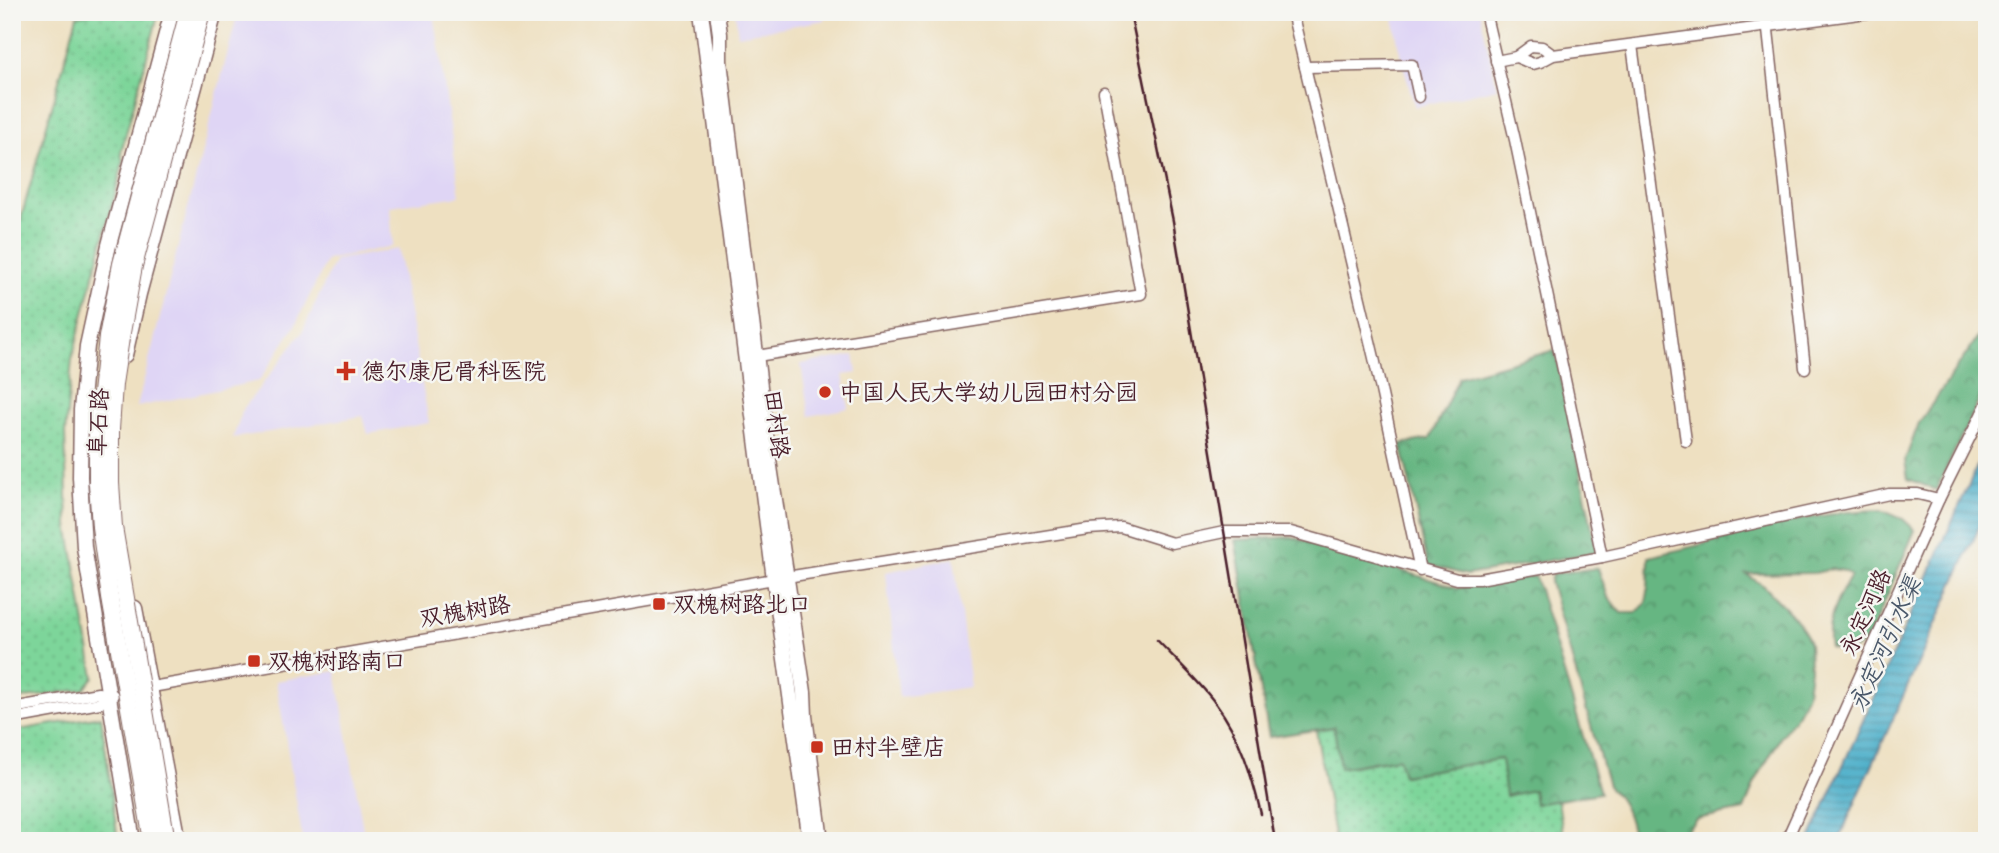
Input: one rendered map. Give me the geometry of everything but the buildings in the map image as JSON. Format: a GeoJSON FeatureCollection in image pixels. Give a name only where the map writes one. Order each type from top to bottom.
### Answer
{"type":"FeatureCollection","features":[{"type":"Feature","properties":{"kind":"highway","name":"阜石路"},"geometry":{"type":"LineString","coordinates":[[152,841],[100,527],[97,431],[107,337],[121,264],[188,12]]}},
{"type":"Feature","properties":{"kind":"highway","name":"阜石路"},"geometry":{"type":"LineString","coordinates":[[167,841],[114,527],[111,430],[114,384],[134,266],[202,12]]}},
{"type":"Feature","properties":{"kind":"main road","name":"阜石路"},"geometry":{"type":"LineString","coordinates":[[132,841],[85,547],[80,477],[81,410],[87,346],[109,246],[172,12]]}},
{"type":"Feature","properties":{"kind":"main road","name":"阜石路"},"geometry":{"type":"LineString","coordinates":[[178,841],[121,523],[118,415],[125,357],[139,294],[215,12]]}},
{"type":"Feature","properties":{"kind":"main road","name":"田村路"},"geometry":{"type":"LineString","coordinates":[[701,12],[780,578],[790,589],[821,841]]}},
{"type":"Feature","properties":{"kind":"main road","name":"田村路"},"geometry":{"type":"LineString","coordinates":[[717,12],[720,61],[757,356],[810,841]]}},
{"type":"Feature","properties":{"kind":"street"},"geometry":{"type":"LineString","coordinates":[[1292,12],[1374,358],[1420,570]]}},
{"type":"Feature","properties":{"kind":"street"},"geometry":{"type":"LineString","coordinates":[[1485,12],[1560,349],[1602,557]]}},
{"type":"Feature","properties":{"kind":"street"},"geometry":{"type":"LineString","coordinates":[[1766,12],[1805,368]]}},
{"type":"Feature","properties":{"kind":"street"},"geometry":{"type":"LineString","coordinates":[[1516,57],[1533,64],[1553,55],[1874,12]]}},
{"type":"Feature","properties":{"kind":"street"},"geometry":{"type":"LineString","coordinates":[[1496,61],[1516,57],[1531,46],[1542,47],[1553,55]]}},
{"type":"Feature","properties":{"kind":"street"},"geometry":{"type":"LineString","coordinates":[[1632,46],[1686,441]]}},
{"type":"Feature","properties":{"kind":"street"},"geometry":{"type":"LineString","coordinates":[[1304,67],[1412,65],[1419,97]]}},
{"type":"Feature","properties":{"kind":"street"},"geometry":{"type":"LineString","coordinates":[[757,356],[1141,294],[1104,92]]}},
{"type":"Feature","properties":{"kind":"street","name":"永定河路"},"geometry":{"type":"LineString","coordinates":[[1786,841],[1938,499],[1987,403]]}},
{"type":"Feature","properties":{"kind":"street","name":"双槐树路"},"geometry":{"type":"LineString","coordinates":[[109,696],[780,578],[1088,530],[1121,527],[1172,542],[1224,532],[1291,532],[1420,570],[1457,579],[1479,579],[1602,557],[1889,494],[1918,494],[1938,499]]}},
{"type":"Feature","properties":{"kind":"street"},"geometry":{"type":"LineString","coordinates":[[12,708],[98,693],[109,696]]}},
{"type":"Feature","properties":{"kind":"street"},"geometry":{"type":"LineString","coordinates":[[12,719],[100,703],[109,696]]}},
{"type":"Feature","properties":{"kind":"shaded area"},"geometry":{"type":"Polygon","coordinates":[[[238,12],[434,12],[460,196],[390,206],[393,246],[327,260],[294,328],[259,381],[137,407],[238,12]]]}},
{"type":"Feature","properties":{"kind":"shaded area"},"geometry":{"type":"Polygon","coordinates":[[[735,12],[824,12],[825,20],[738,35],[735,12]]]}},
{"type":"Feature","properties":{"kind":"shaded area"},"geometry":{"type":"Polygon","coordinates":[[[1392,12],[1480,12],[1497,88],[1415,107],[1392,12]]]}},
{"type":"Feature","properties":{"kind":"shaded area","name":"德尔康尼骨科医院"},"geometry":{"type":"Polygon","coordinates":[[[398,249],[429,423],[368,434],[363,416],[233,438],[243,409],[302,333],[335,260],[398,249]]]}},
{"type":"Feature","properties":{"kind":"shaded area","name":"中国人民大学幼儿园田村分园"},"geometry":{"type":"Polygon","coordinates":[[[854,355],[857,373],[843,375],[849,408],[809,416],[801,364],[854,355]]]}},
{"type":"Feature","properties":{"kind":"shaded area"},"geometry":{"type":"Polygon","coordinates":[[[954,558],[970,687],[899,697],[886,572],[954,558]]]}},
{"type":"Feature","properties":{"kind":"shaded area"},"geometry":{"type":"Polygon","coordinates":[[[336,671],[365,841],[303,841],[276,681],[336,671]]]}},
{"type":"Feature","properties":{"kind":"green space"},"geometry":{"type":"Polygon","coordinates":[[[97,12],[159,12],[121,152],[123,163],[72,359],[65,434],[68,525],[94,677],[84,689],[12,700],[12,251],[77,16],[97,12]]]}},
{"type":"Feature","properties":{"kind":"green space"},"geometry":{"type":"Polygon","coordinates":[[[1987,324],[1987,383],[1936,490],[1908,479],[1905,460],[1919,423],[1987,324]]]}},
{"type":"Feature","properties":{"kind":"green space"},"geometry":{"type":"Polygon","coordinates":[[[1555,350],[1597,552],[1467,575],[1428,565],[1401,444],[1430,439],[1459,377],[1555,350]]]}},
{"type":"Feature","properties":{"kind":"green space"},"geometry":{"type":"Polygon","coordinates":[[[1881,510],[1903,519],[1915,530],[1869,638],[1856,649],[1830,647],[1829,629],[1834,610],[1851,576],[1845,571],[1832,569],[1815,573],[1746,574],[1764,586],[1804,631],[1809,643],[1807,694],[1755,782],[1744,810],[1696,819],[1678,841],[1634,841],[1626,811],[1608,786],[1550,582],[1552,574],[1598,568],[1608,597],[1621,613],[1636,613],[1646,603],[1649,557],[1803,519],[1881,510]]]}},
{"type":"Feature","properties":{"kind":"green space"},"geometry":{"type":"Polygon","coordinates":[[[1292,537],[1458,588],[1535,576],[1600,793],[1535,804],[1533,790],[1506,796],[1501,759],[1403,775],[1398,758],[1340,768],[1334,727],[1269,737],[1235,540],[1292,537]]]}},
{"type":"Feature","properties":{"kind":"green space"},"geometry":{"type":"Polygon","coordinates":[[[101,716],[118,841],[12,841],[12,731],[101,716]]]}},
{"type":"Feature","properties":{"kind":"green space"},"geometry":{"type":"Polygon","coordinates":[[[1335,727],[1341,768],[1399,758],[1403,775],[1502,758],[1534,790],[1535,804],[1558,800],[1564,841],[1335,841],[1316,730],[1335,727]]]}},
{"type":"Feature","properties":{"kind":"water"},"geometry":{"type":"Polygon","coordinates":[[[1987,444],[1987,510],[1838,841],[1809,841],[1987,444]]]}},
{"type":"Feature","properties":{"kind":"railway"},"geometry":{"type":"LineString","coordinates":[[1130,12],[1173,221],[1275,841]]}},
{"type":"Feature","properties":{"kind":"railway"},"geometry":{"type":"LineString","coordinates":[[1157,640],[1202,687],[1232,729],[1254,785],[1261,814]]}},
{"type":"Feature","properties":{"kind":"place","name":"德尔康尼骨科医院"},"geometry":{"type":"Point","coordinates":[346,371]}},
{"type":"Feature","properties":{"kind":"place","name":"中国人民大学幼儿园田村分园"},"geometry":{"type":"Point","coordinates":[825,392]}},
{"type":"Feature","properties":{"kind":"place","name":"双槐树路北口"},"geometry":{"type":"Point","coordinates":[659,604]}},
{"type":"Feature","properties":{"kind":"place","name":"双槐树路南口"},"geometry":{"type":"Point","coordinates":[254,661]}},
{"type":"Feature","properties":{"kind":"place","name":"田村半壁店"},"geometry":{"type":"Point","coordinates":[817,747]}},
{"type":"Feature","properties":{"kind":"water label","name":"永定河引水渠"},"geometry":{"type":"Point","coordinates":[1885,644]}}]}
